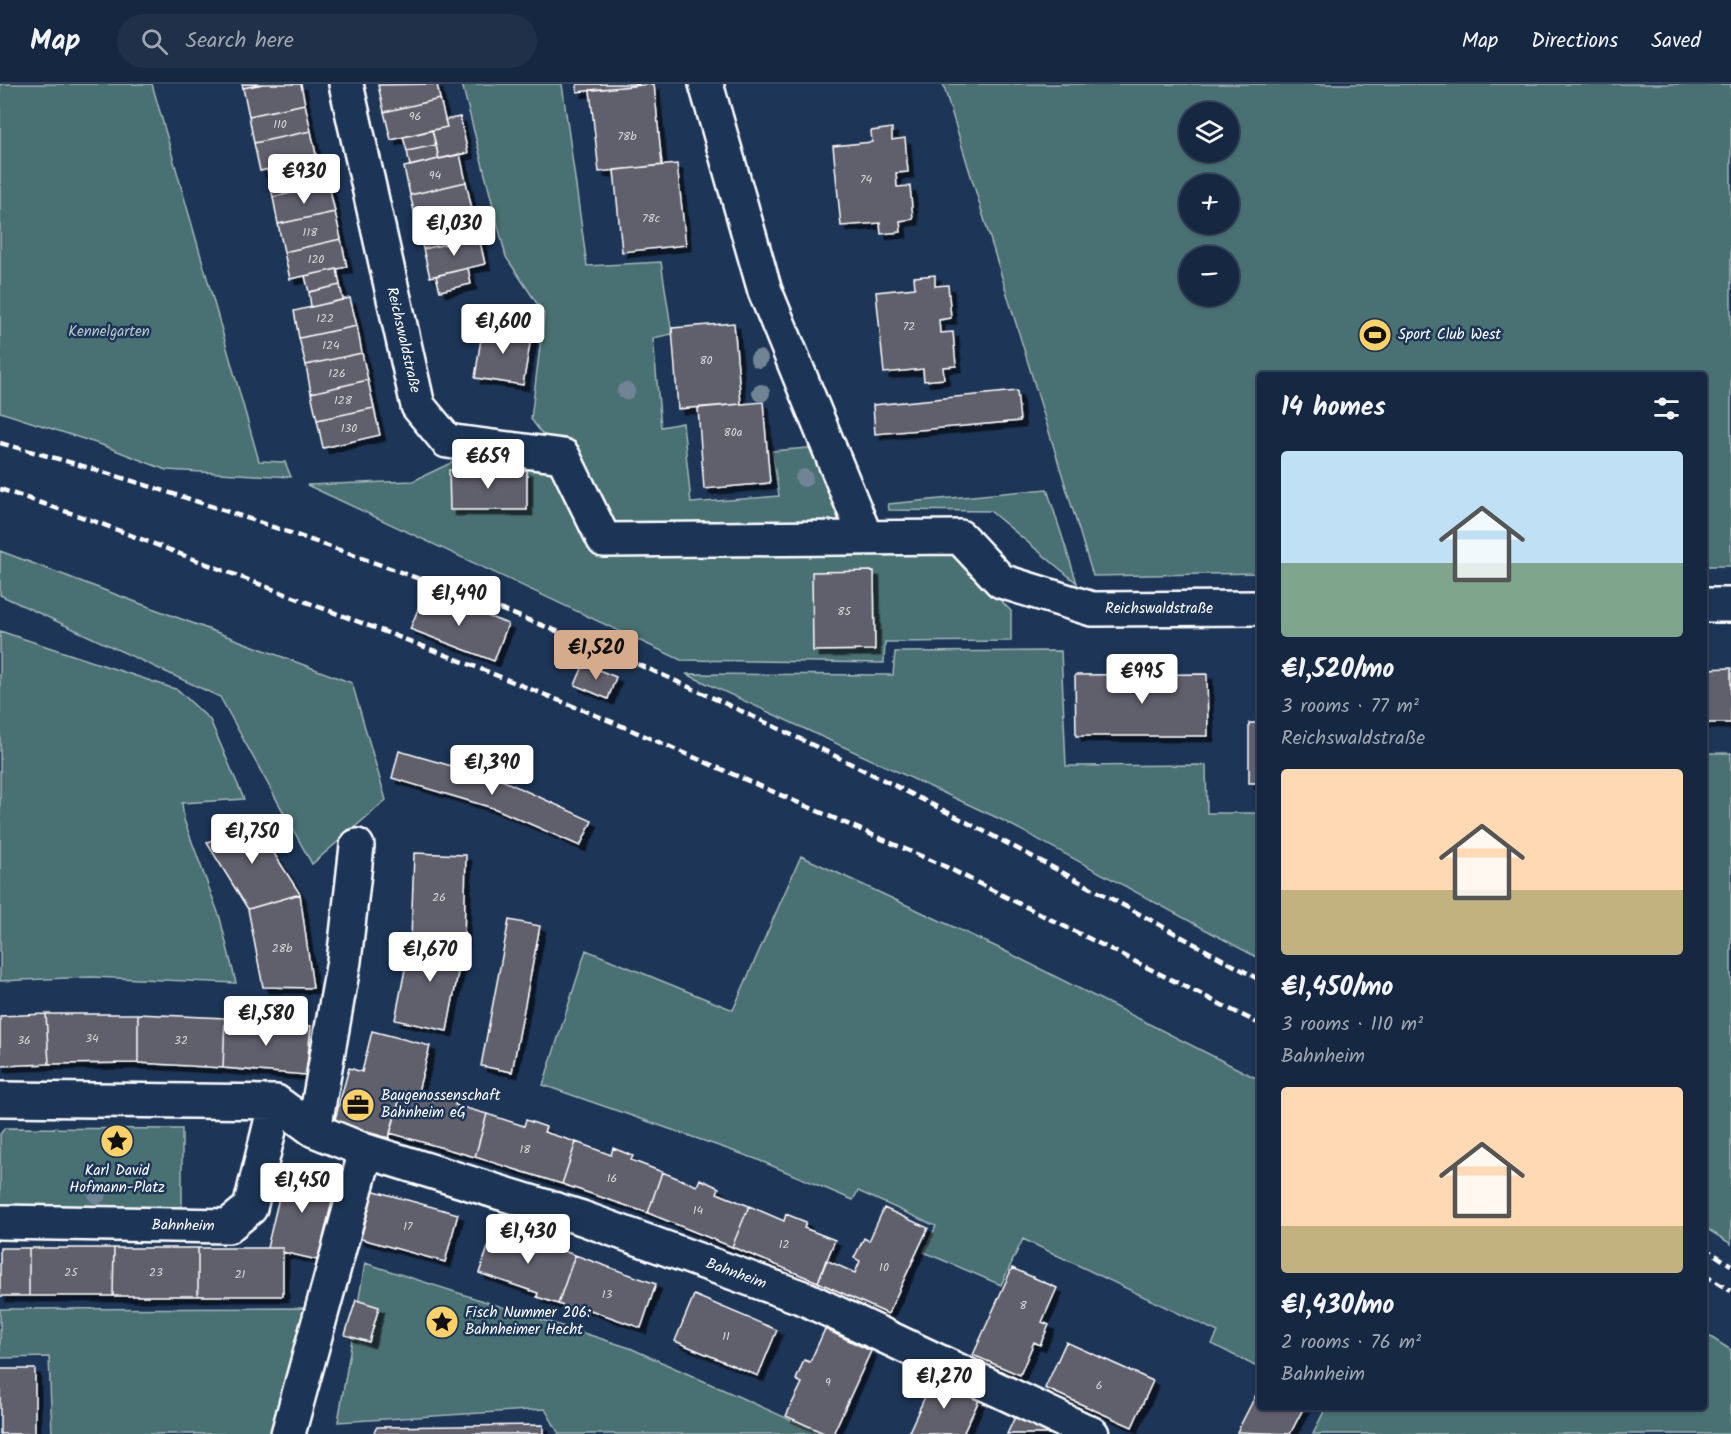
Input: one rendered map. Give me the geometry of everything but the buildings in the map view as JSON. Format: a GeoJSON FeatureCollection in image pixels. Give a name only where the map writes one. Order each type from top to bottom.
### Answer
{"type":"FeatureCollection","features":[{"type":"Feature","properties":{"kind":"street","name":"Reichswaldstraße"},"geometry":{"type":"LineString","coordinates":[[346,84],[418,406],[447,441],[563,456],[604,540],[960,537],[1001,581],[1092,609],[1257,608]]}},
{"type":"Feature","properties":{"kind":"street"},"geometry":{"type":"LineString","coordinates":[[706,84],[766,295],[866,538]]}},
{"type":"Feature","properties":{"kind":"street"},"geometry":{"type":"LineString","coordinates":[[1707,605],[1731,605]]}},
{"type":"Feature","properties":{"kind":"street"},"geometry":{"type":"LineString","coordinates":[[314,1130],[344,961],[357,846]]}},
{"type":"Feature","properties":{"kind":"street"},"geometry":{"type":"LineString","coordinates":[[0,1099],[276,1102]]}},
{"type":"Feature","properties":{"kind":"street","name":"Bahnheim"},"geometry":{"type":"LineString","coordinates":[[0,1222],[228,1226],[250,1208],[276,1102],[314,1130],[366,1151],[582,1218],[806,1299],[1092,1434]]}},
{"type":"Feature","properties":{"kind":"street"},"geometry":{"type":"LineString","coordinates":[[288,1434],[366,1151]]}},
{"type":"Feature","properties":{"kind":"green space","name":"Kennelgarten"},"geometry":{"type":"Polygon","coordinates":[[[0,84],[152,84],[259,461],[285,462],[291,477],[166,470],[102,445],[0,412],[0,84]]]}},
{"type":"Feature","properties":{"kind":"green space"},"geometry":{"type":"Polygon","coordinates":[[[462,84],[562,84],[587,266],[661,262],[672,334],[653,338],[661,427],[683,423],[691,503],[779,496],[772,451],[820,447],[850,526],[612,527],[531,419],[544,314],[506,257],[462,84]]]}},
{"type":"Feature","properties":{"kind":"green space","name":"Sport Club West"},"geometry":{"type":"Polygon","coordinates":[[[943,84],[1731,84],[1731,566],[1707,566],[1707,372],[1257,372],[1257,573],[1093,576],[943,84]]]}},
{"type":"Feature","properties":{"kind":"green space"},"geometry":{"type":"Polygon","coordinates":[[[455,461],[549,469],[602,557],[954,552],[1011,611],[1011,641],[885,642],[884,663],[681,660],[307,485],[413,481],[455,461]]]}},
{"type":"Feature","properties":{"kind":"green space"},"geometry":{"type":"Polygon","coordinates":[[[1047,489],[1077,583],[990,511],[889,510],[888,504],[1047,489]]]}},
{"type":"Feature","properties":{"kind":"green space"},"geometry":{"type":"Polygon","coordinates":[[[0,551],[352,683],[386,800],[312,864],[220,697],[0,595],[0,551]]]}},
{"type":"Feature","properties":{"kind":"green space"},"geometry":{"type":"Polygon","coordinates":[[[0,631],[178,690],[210,720],[244,799],[182,803],[184,820],[220,918],[236,983],[91,977],[0,981],[0,631]]]}},
{"type":"Feature","properties":{"kind":"green space"},"geometry":{"type":"Polygon","coordinates":[[[1061,651],[1066,766],[1206,765],[1207,813],[1257,813],[1257,957],[1002,820],[686,674],[893,675],[895,652],[1061,651]]]}},
{"type":"Feature","properties":{"kind":"green space"},"geometry":{"type":"Polygon","coordinates":[[[1707,753],[1731,753],[1731,1244],[1707,1229],[1707,753]]]}},
{"type":"Feature","properties":{"kind":"green space"},"geometry":{"type":"Polygon","coordinates":[[[801,856],[1003,950],[1257,1078],[1257,1362],[1255,1366],[1212,1344],[1218,1332],[1023,1239],[1001,1285],[924,1252],[936,1226],[858,1191],[853,1200],[756,1159],[543,1085],[586,950],[733,1010],[801,856]]]}},
{"type":"Feature","properties":{"kind":"green space"},"geometry":{"type":"Polygon","coordinates":[[[5,1128],[182,1129],[182,1211],[6,1211],[0,1204],[0,1134],[5,1128]]]}},
{"type":"Feature","properties":{"kind":"green space"},"geometry":{"type":"Polygon","coordinates":[[[365,1263],[630,1348],[822,1434],[559,1434],[545,1409],[338,1422],[365,1263]]]}},
{"type":"Feature","properties":{"kind":"green space"},"geometry":{"type":"Polygon","coordinates":[[[305,1308],[271,1434],[52,1434],[49,1357],[0,1358],[0,1309],[305,1308]]]}},
{"type":"Feature","properties":{"kind":"green space"},"geometry":{"type":"Polygon","coordinates":[[[1707,1335],[1731,1350],[1731,1434],[1313,1434],[1325,1410],[1707,1410],[1707,1335]]]}},
{"type":"Feature","properties":{"kind":"railway"},"geometry":{"type":"LineString","coordinates":[[0,443],[144,485],[287,532],[483,603],[651,670],[729,705],[959,818],[1257,978]]}},
{"type":"Feature","properties":{"kind":"railway"},"geometry":{"type":"LineString","coordinates":[[0,489],[91,520],[451,657],[615,723],[944,866],[1257,1022]]}},
{"type":"Feature","properties":{"kind":"railway"},"geometry":{"type":"LineString","coordinates":[[1707,1250],[1731,1265]]}},
{"type":"Feature","properties":{"kind":"railway"},"geometry":{"type":"LineString","coordinates":[[1707,1277],[1731,1291]]}},
{"type":"Feature","properties":{"kind":"place","name":"Sport Club West"},"geometry":{"type":"Point","coordinates":[1375,335]}},
{"type":"Feature","properties":{"kind":"place","name":"Baugenossenschaft Bahnheim eG"},"geometry":{"type":"Point","coordinates":[358,1105]}},
{"type":"Feature","properties":{"kind":"place","name":"Karl David Hofmann-Platz"},"geometry":{"type":"Point","coordinates":[117,1141]}},
{"type":"Feature","properties":{"kind":"place","name":"Fisch Nummer 206: Bahnheimer Hecht"},"geometry":{"type":"Point","coordinates":[442,1322]}}]}
